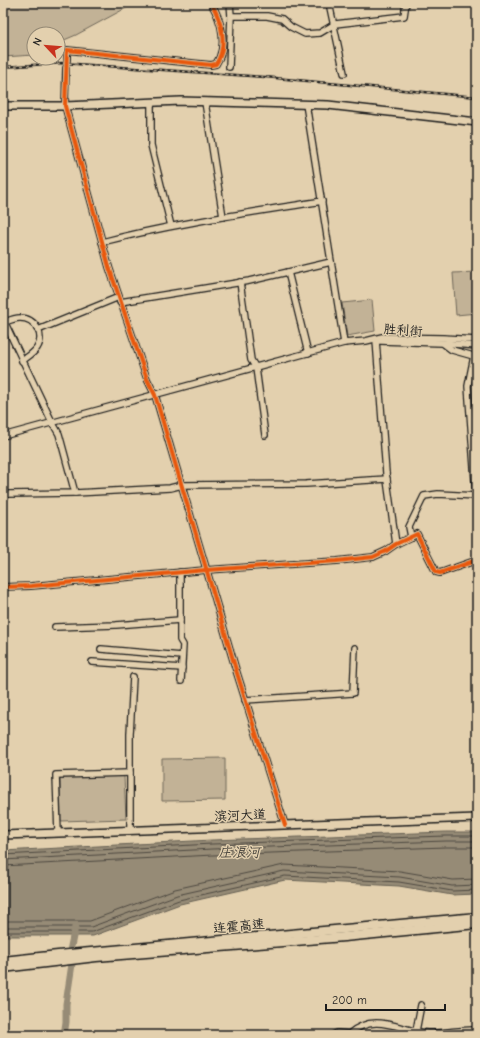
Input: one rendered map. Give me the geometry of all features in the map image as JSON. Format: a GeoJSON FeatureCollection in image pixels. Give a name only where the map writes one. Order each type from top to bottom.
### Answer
{"type":"FeatureCollection","features":[{"type":"Feature","properties":{"kind":"highway","name":"连霍高速"},"geometry":{"type":"LineString","coordinates":[[3,961],[58,958],[477,917]]}},
{"type":"Feature","properties":{"kind":"highway","name":"连霍高速"},"geometry":{"type":"LineString","coordinates":[[95,954],[344,937],[477,924]]}},
{"type":"Feature","properties":{"kind":"highway","name":"连霍高速"},"geometry":{"type":"LineString","coordinates":[[3,968],[58,958]]}},
{"type":"Feature","properties":{"kind":"main road"},"geometry":{"type":"LineString","coordinates":[[3,106],[65,106],[151,102],[306,104],[328,105],[477,122]]}},
{"type":"Feature","properties":{"kind":"main road","name":"滨河大道"},"geometry":{"type":"LineString","coordinates":[[3,835],[477,818]]}},
{"type":"Feature","properties":{"kind":"street"},"geometry":{"type":"LineString","coordinates":[[67,60],[67,50],[211,65],[216,64],[223,49],[221,26],[217,13],[211,3]]}},
{"type":"Feature","properties":{"kind":"street"},"geometry":{"type":"LineString","coordinates":[[229,67],[231,16],[230,3]]}},
{"type":"Feature","properties":{"kind":"street"},"geometry":{"type":"LineString","coordinates":[[330,3],[344,73]]}},
{"type":"Feature","properties":{"kind":"street"},"geometry":{"type":"LineString","coordinates":[[231,16],[267,16],[282,19],[291,27],[305,34],[320,33],[335,24],[404,16],[406,3]]}},
{"type":"Feature","properties":{"kind":"street"},"geometry":{"type":"LineString","coordinates":[[66,68],[65,106],[109,267],[147,379],[155,395],[245,700],[285,825]]}},
{"type":"Feature","properties":{"kind":"street"},"geometry":{"type":"LineString","coordinates":[[151,102],[151,145],[171,226]]}},
{"type":"Feature","properties":{"kind":"street"},"geometry":{"type":"LineString","coordinates":[[205,102],[222,217]]}},
{"type":"Feature","properties":{"kind":"street"},"geometry":{"type":"LineString","coordinates":[[306,104],[344,343]]}},
{"type":"Feature","properties":{"kind":"street"},"geometry":{"type":"LineString","coordinates":[[102,242],[148,230],[322,201]]}},
{"type":"Feature","properties":{"kind":"street"},"geometry":{"type":"LineString","coordinates":[[38,330],[120,299],[240,282],[331,262]]}},
{"type":"Feature","properties":{"kind":"street"},"geometry":{"type":"LineString","coordinates":[[288,272],[308,353]]}},
{"type":"Feature","properties":{"kind":"street"},"geometry":{"type":"LineString","coordinates":[[240,282],[251,360],[256,368],[265,435]]}},
{"type":"Feature","properties":{"kind":"street"},"geometry":{"type":"LineString","coordinates":[[22,361],[38,347],[40,337],[38,330],[33,323],[25,318],[4,320],[22,361],[59,434],[75,493]]}},
{"type":"Feature","properties":{"kind":"street","name":"胜利街"},"geometry":{"type":"LineString","coordinates":[[376,340],[382,337],[396,337],[477,340]]}},
{"type":"Feature","properties":{"kind":"street"},"geometry":{"type":"LineString","coordinates":[[3,436],[344,343],[376,340],[387,479],[396,544]]}},
{"type":"Feature","properties":{"kind":"street","name":"胜利街"},"geometry":{"type":"LineString","coordinates":[[376,340],[477,346]]}},
{"type":"Feature","properties":{"kind":"street"},"geometry":{"type":"LineString","coordinates":[[442,343],[452,350],[476,357],[468,386],[477,508]]}},
{"type":"Feature","properties":{"kind":"street"},"geometry":{"type":"LineString","coordinates":[[3,496],[9,494],[75,493],[170,488],[182,485],[306,484],[387,479]]}},
{"type":"Feature","properties":{"kind":"street"},"geometry":{"type":"LineString","coordinates":[[411,537],[409,527],[424,496],[438,494],[476,496]]}},
{"type":"Feature","properties":{"kind":"street"},"geometry":{"type":"LineString","coordinates":[[3,587],[31,586],[180,572],[373,557],[417,534],[436,572],[446,571],[477,560]]}},
{"type":"Feature","properties":{"kind":"street"},"geometry":{"type":"LineString","coordinates":[[180,572],[180,640],[183,645],[181,681]]}},
{"type":"Feature","properties":{"kind":"street"},"geometry":{"type":"LineString","coordinates":[[55,627],[116,626],[180,620]]}},
{"type":"Feature","properties":{"kind":"street"},"geometry":{"type":"LineString","coordinates":[[245,700],[353,693],[354,648]]}},
{"type":"Feature","properties":{"kind":"street"},"geometry":{"type":"LineString","coordinates":[[101,649],[182,656]]}},
{"type":"Feature","properties":{"kind":"street"},"geometry":{"type":"LineString","coordinates":[[92,662],[182,668]]}},
{"type":"Feature","properties":{"kind":"street"},"geometry":{"type":"LineString","coordinates":[[130,830],[130,734],[133,677]]}},
{"type":"Feature","properties":{"kind":"street"},"geometry":{"type":"LineString","coordinates":[[58,833],[56,775],[130,773]]}},
{"type":"Feature","properties":{"kind":"street"},"geometry":{"type":"LineString","coordinates":[[416,1031],[421,1005]]}},
{"type":"Feature","properties":{"kind":"street"},"geometry":{"type":"LineString","coordinates":[[332,1035],[337,1032],[349,1034],[358,1027],[375,1023],[394,1025],[430,1033],[465,1029],[477,1030]]}},
{"type":"Feature","properties":{"kind":"street"},"geometry":{"type":"LineString","coordinates":[[416,1031],[422,1034],[430,1035]]}},
{"type":"Feature","properties":{"kind":"shaded area"},"geometry":{"type":"Polygon","coordinates":[[[3,3],[140,3],[126,8],[66,39],[66,26],[26,26],[26,56],[3,57],[3,3]]]}},
{"type":"Feature","properties":{"kind":"shaded area"},"geometry":{"type":"Polygon","coordinates":[[[477,272],[477,313],[456,315],[453,273],[477,272]]]}},
{"type":"Feature","properties":{"kind":"shaded area"},"geometry":{"type":"Polygon","coordinates":[[[372,300],[375,331],[347,336],[342,303],[372,300]]]}},
{"type":"Feature","properties":{"kind":"shaded area"},"geometry":{"type":"Polygon","coordinates":[[[225,758],[225,800],[162,801],[162,759],[225,758]]]}},
{"type":"Feature","properties":{"kind":"shaded area"},"geometry":{"type":"Polygon","coordinates":[[[124,776],[126,819],[61,821],[60,778],[124,776]]]}},
{"type":"Feature","properties":{"kind":"water","name":"庄浪河"},"geometry":{"type":"Polygon","coordinates":[[[477,832],[477,894],[452,895],[399,886],[285,880],[180,904],[93,936],[3,936],[3,851],[212,840],[477,832]]]}},
{"type":"Feature","properties":{"kind":"waterway"},"geometry":{"type":"LineString","coordinates":[[64,1035],[66,1004],[72,964],[70,951],[75,927]]}},
{"type":"Feature","properties":{"kind":"railway"},"geometry":{"type":"LineString","coordinates":[[3,67],[62,63],[265,77],[477,97]]}},
{"type":"Feature","properties":{"kind":"cycle path"},"geometry":{"type":"LineString","coordinates":[[211,3],[221,25],[223,42],[220,57],[216,64],[211,65],[67,50],[65,106],[109,267],[147,379],[155,395],[236,670],[285,825]]}},
{"type":"Feature","properties":{"kind":"cycle path"},"geometry":{"type":"LineString","coordinates":[[3,587],[31,586],[373,557],[417,534],[436,572],[440,573],[477,560]]}}]}
